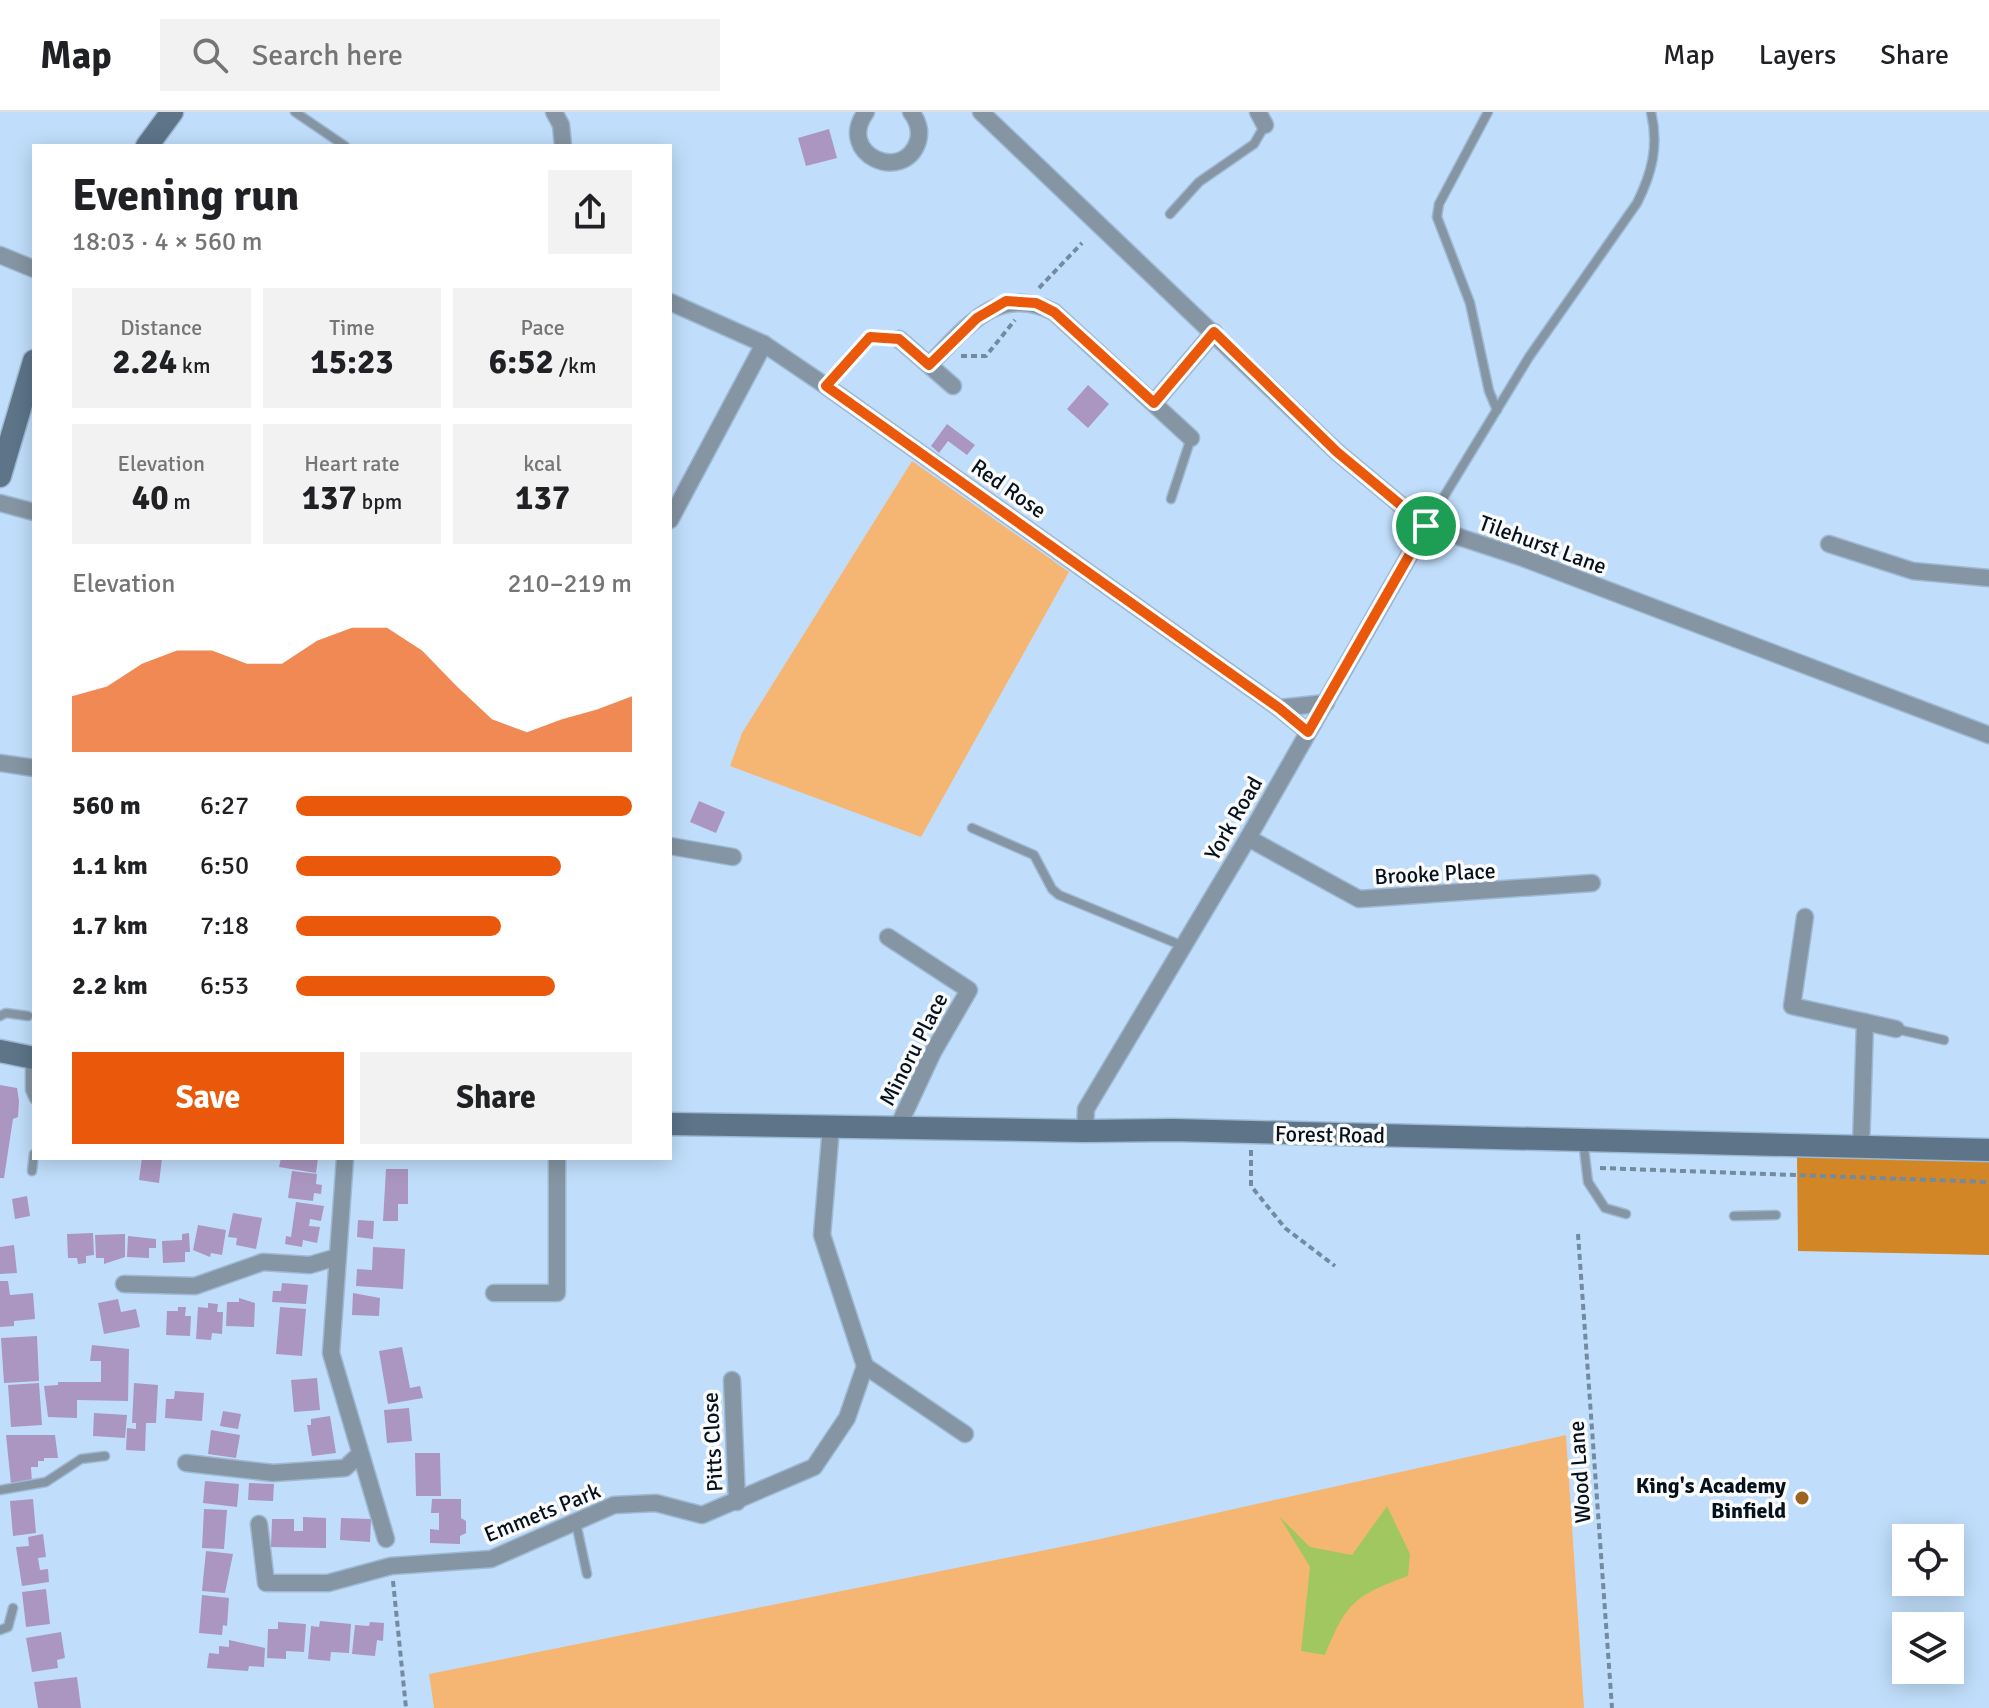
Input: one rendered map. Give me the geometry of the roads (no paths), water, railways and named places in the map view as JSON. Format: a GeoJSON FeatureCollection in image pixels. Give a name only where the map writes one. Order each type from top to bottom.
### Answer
{"type":"FeatureCollection","features":[{"type":"Feature","properties":{"kind":"main road"},"geometry":{"type":"LineString","coordinates":[[148,144],[172,112]]}},
{"type":"Feature","properties":{"kind":"main road"},"geometry":{"type":"LineString","coordinates":[[0,476],[32,368]]}},
{"type":"Feature","properties":{"kind":"main road","name":"Forest Road"},"geometry":{"type":"LineString","coordinates":[[672,1124],[1251,1132],[1989,1150]]}},
{"type":"Feature","properties":{"kind":"street"},"geometry":{"type":"LineString","coordinates":[[554,112],[561,125],[563,144]]}},
{"type":"Feature","properties":{"kind":"street"},"geometry":{"type":"LineString","coordinates":[[860,114],[858,128],[863,149],[870,157],[889,163],[909,156],[915,148],[919,128],[911,112]]}},
{"type":"Feature","properties":{"kind":"street","name":"Tilehurst Lane"},"geometry":{"type":"LineString","coordinates":[[987,114],[1337,452],[1426,526],[1523,558],[1989,735]]}},
{"type":"Feature","properties":{"kind":"street"},"geometry":{"type":"LineString","coordinates":[[0,255],[32,268]]}},
{"type":"Feature","properties":{"kind":"street"},"geometry":{"type":"LineString","coordinates":[[929,365],[986,312],[1006,301],[1036,303],[1054,312],[1191,438]]}},
{"type":"Feature","properties":{"kind":"street","name":"Red Rose"},"geometry":{"type":"LineString","coordinates":[[672,303],[764,344],[1279,708],[1308,732]]}},
{"type":"Feature","properties":{"kind":"street"},"geometry":{"type":"LineString","coordinates":[[1154,403],[1214,332]]}},
{"type":"Feature","properties":{"kind":"street"},"geometry":{"type":"LineString","coordinates":[[899,339],[953,386]]}},
{"type":"Feature","properties":{"kind":"street"},"geometry":{"type":"LineString","coordinates":[[672,516],[764,344]]}},
{"type":"Feature","properties":{"kind":"street"},"geometry":{"type":"LineString","coordinates":[[0,503],[32,511]]}},
{"type":"Feature","properties":{"kind":"street","name":"York Road"},"geometry":{"type":"LineString","coordinates":[[1085,1131],[1086,1109],[1248,838],[1426,526]]}},
{"type":"Feature","properties":{"kind":"street"},"geometry":{"type":"LineString","coordinates":[[1829,544],[1913,571],[1989,578]]}},
{"type":"Feature","properties":{"kind":"street"},"geometry":{"type":"LineString","coordinates":[[1279,708],[1326,703]]}},
{"type":"Feature","properties":{"kind":"street"},"geometry":{"type":"LineString","coordinates":[[0,763],[32,768]]}},
{"type":"Feature","properties":{"kind":"street","name":"Brooke Place"},"geometry":{"type":"LineString","coordinates":[[1248,838],[1359,899],[1592,883]]}},
{"type":"Feature","properties":{"kind":"street"},"geometry":{"type":"LineString","coordinates":[[672,846],[733,857]]}},
{"type":"Feature","properties":{"kind":"street"},"geometry":{"type":"LineString","coordinates":[[1805,917],[1792,1006],[1896,1029]]}},
{"type":"Feature","properties":{"kind":"street","name":"Minoru Place"},"geometry":{"type":"LineString","coordinates":[[888,937],[969,990],[933,1052],[897,1129]]}},
{"type":"Feature","properties":{"kind":"street"},"geometry":{"type":"LineString","coordinates":[[1861,1147],[1865,1022]]}},
{"type":"Feature","properties":{"kind":"street"},"geometry":{"type":"LineString","coordinates":[[831,1127],[822,1235],[865,1366],[965,1434]]}},
{"type":"Feature","properties":{"kind":"street"},"geometry":{"type":"LineString","coordinates":[[345,1160],[331,1353],[386,1539]]}},
{"type":"Feature","properties":{"kind":"street"},"geometry":{"type":"LineString","coordinates":[[494,1293],[557,1293],[557,1160]]}},
{"type":"Feature","properties":{"kind":"street"},"geometry":{"type":"LineString","coordinates":[[124,1284],[195,1286],[263,1262],[310,1265],[337,1257]]}},
{"type":"Feature","properties":{"kind":"street","name":"Emmets Park"},"geometry":{"type":"LineString","coordinates":[[259,1524],[266,1583],[328,1583],[391,1566],[491,1559],[614,1505],[656,1503],[702,1515],[814,1467],[847,1418],[865,1366]]}},
{"type":"Feature","properties":{"kind":"street","name":"Pitts Close"},"geometry":{"type":"LineString","coordinates":[[732,1380],[737,1502]]}},
{"type":"Feature","properties":{"kind":"street"},"geometry":{"type":"LineString","coordinates":[[186,1463],[273,1473],[345,1468],[360,1454]]}},
{"type":"Feature","properties":{"kind":"lane"},"geometry":{"type":"LineString","coordinates":[[295,112],[342,144]]}},
{"type":"Feature","properties":{"kind":"lane"},"geometry":{"type":"LineString","coordinates":[[1488,112],[1439,204],[1437,217],[1470,303],[1489,391],[1497,410]]}},
{"type":"Feature","properties":{"kind":"lane"},"geometry":{"type":"LineString","coordinates":[[1426,526],[1529,357],[1637,203],[1650,176],[1655,152],[1651,112]]}},
{"type":"Feature","properties":{"kind":"lane"},"geometry":{"type":"LineString","coordinates":[[1170,214],[1199,182],[1254,144],[1261,119]]}},
{"type":"Feature","properties":{"kind":"lane"},"geometry":{"type":"LineString","coordinates":[[1171,499],[1191,438]]}},
{"type":"Feature","properties":{"kind":"lane"},"geometry":{"type":"LineString","coordinates":[[972,828],[1034,855],[1052,889],[1059,895],[1183,946]]}},
{"type":"Feature","properties":{"kind":"lane"},"geometry":{"type":"LineString","coordinates":[[0,1016],[6,1013],[28,1016]]}},
{"type":"Feature","properties":{"kind":"lane"},"geometry":{"type":"LineString","coordinates":[[1896,1029],[1944,1040]]}},
{"type":"Feature","properties":{"kind":"lane"},"geometry":{"type":"LineString","coordinates":[[16,1053],[32,1094]]}},
{"type":"Feature","properties":{"kind":"lane"},"geometry":{"type":"LineString","coordinates":[[1583,1140],[1588,1182],[1605,1208],[1626,1214]]}},
{"type":"Feature","properties":{"kind":"lane"},"geometry":{"type":"LineString","coordinates":[[32,1171],[33,1160]]}},
{"type":"Feature","properties":{"kind":"lane"},"geometry":{"type":"LineString","coordinates":[[1734,1216],[1776,1215]]}},
{"type":"Feature","properties":{"kind":"lane"},"geometry":{"type":"LineString","coordinates":[[0,1490],[46,1482],[81,1459],[105,1456]]}},
{"type":"Feature","properties":{"kind":"lane"},"geometry":{"type":"LineString","coordinates":[[576,1523],[587,1574]]}},
{"type":"Feature","properties":{"kind":"lane"},"geometry":{"type":"LineString","coordinates":[[0,1630],[8,1627],[13,1608]]}},
{"type":"Feature","properties":{"kind":"place","name":"King's Academy Binfield"},"geometry":{"type":"Point","coordinates":[1802,1498]}}]}
